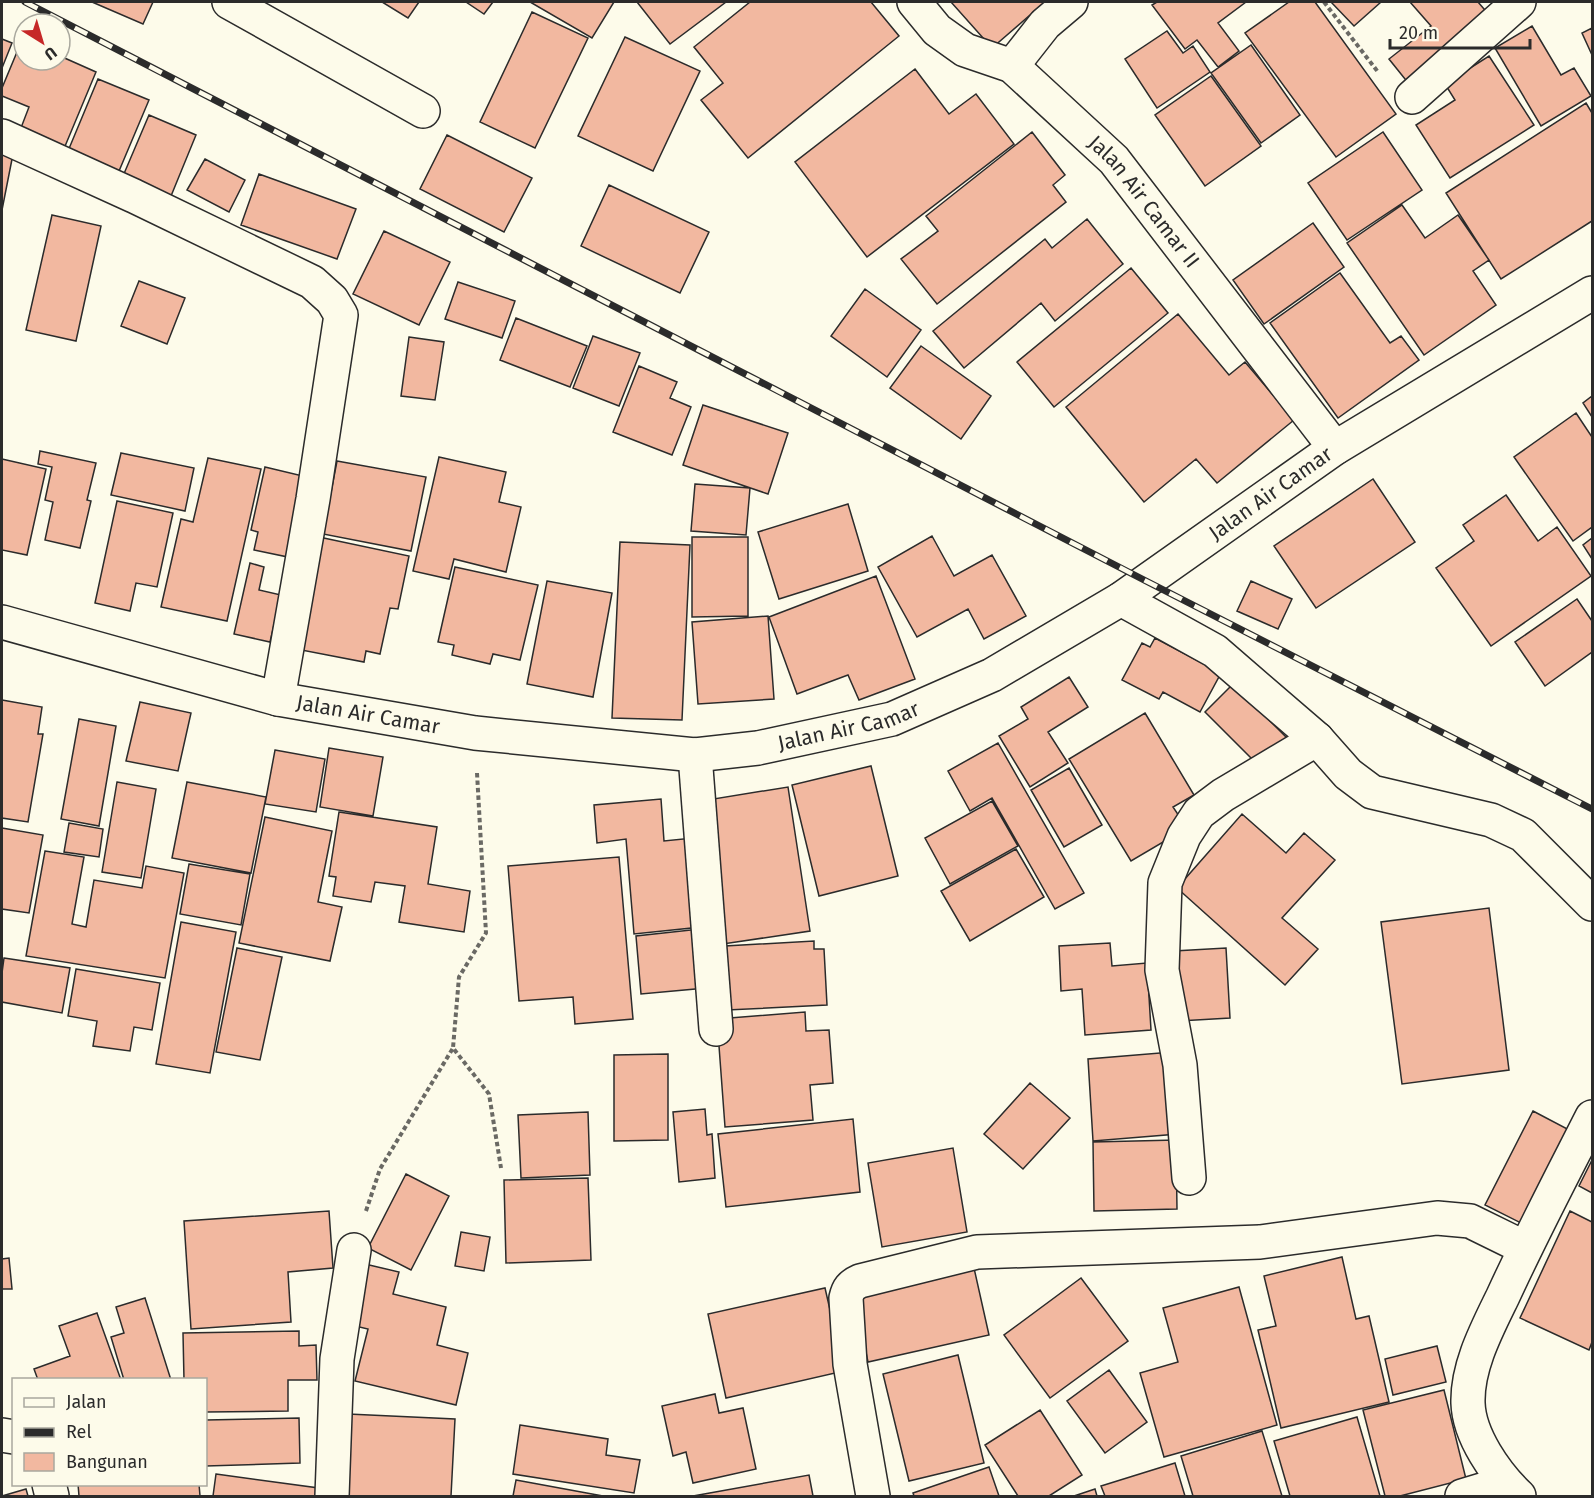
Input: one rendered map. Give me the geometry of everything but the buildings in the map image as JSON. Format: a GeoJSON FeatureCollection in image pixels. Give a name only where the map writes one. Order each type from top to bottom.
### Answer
{"type":"FeatureCollection","features":[{"type":"Feature","properties":{"kind":"street"},"geometry":{"type":"LineString","coordinates":[[229,2],[423,111]]}},
{"type":"Feature","properties":{"kind":"street","name":"Jalan Air Camar II"},"geometry":{"type":"LineString","coordinates":[[914,2],[937,30],[965,50],[1012,66],[1114,160],[1335,448]]}},
{"type":"Feature","properties":{"kind":"street"},"geometry":{"type":"LineString","coordinates":[[1012,66],[1045,24],[1071,2]]}},
{"type":"Feature","properties":{"kind":"street"},"geometry":{"type":"LineString","coordinates":[[1412,97],[1519,2]]}},
{"type":"Feature","properties":{"kind":"street"},"geometry":{"type":"LineString","coordinates":[[2,136],[134,195],[312,282],[332,300],[341,315],[314,499],[278,699]]}},
{"type":"Feature","properties":{"kind":"street","name":"Jalan Air Camar"},"geometry":{"type":"LineString","coordinates":[[2,622],[278,699],[475,733],[695,755],[758,748],[892,719],[992,675],[1121,599],[1335,448],[1593,292]]}},
{"type":"Feature","properties":{"kind":"street"},"geometry":{"type":"LineString","coordinates":[[1121,599],[1215,651],[1317,739],[1348,774],[1372,792],[1491,820],[1522,835],[1593,904]]}},
{"type":"Feature","properties":{"kind":"street"},"geometry":{"type":"LineString","coordinates":[[1190,1178],[1180,1065],[1162,970],[1165,883],[1184,836],[1199,813],[1223,795],[1317,739]]}},
{"type":"Feature","properties":{"kind":"street"},"geometry":{"type":"LineString","coordinates":[[695,755],[716,1029]]}},
{"type":"Feature","properties":{"kind":"street"},"geometry":{"type":"LineString","coordinates":[[1462,1497],[1512,1490],[1473,1432],[1468,1405],[1469,1379],[1490,1323],[1525,1248],[1593,1117]]}},
{"type":"Feature","properties":{"kind":"street"},"geometry":{"type":"LineString","coordinates":[[873,1497],[849,1353],[846,1298],[852,1285],[860,1281],[977,1252],[1260,1242],[1437,1218],[1470,1221],[1525,1248]]}},
{"type":"Feature","properties":{"kind":"street"},"geometry":{"type":"LineString","coordinates":[[332,1497],[337,1359],[354,1250]]}},
{"type":"Feature","properties":{"kind":"path"},"geometry":{"type":"LineString","coordinates":[[1324,2],[1379,73],[1395,89],[1412,97]]}},
{"type":"Feature","properties":{"kind":"path"},"geometry":{"type":"LineString","coordinates":[[354,1250],[380,1169],[453,1048],[459,977],[486,933],[475,733]]}},
{"type":"Feature","properties":{"kind":"path"},"geometry":{"type":"LineString","coordinates":[[453,1048],[489,1094],[501,1168]]}},
{"type":"Feature","properties":{"kind":"railway"},"geometry":{"type":"LineString","coordinates":[[25,2],[1592,809]]}}]}
